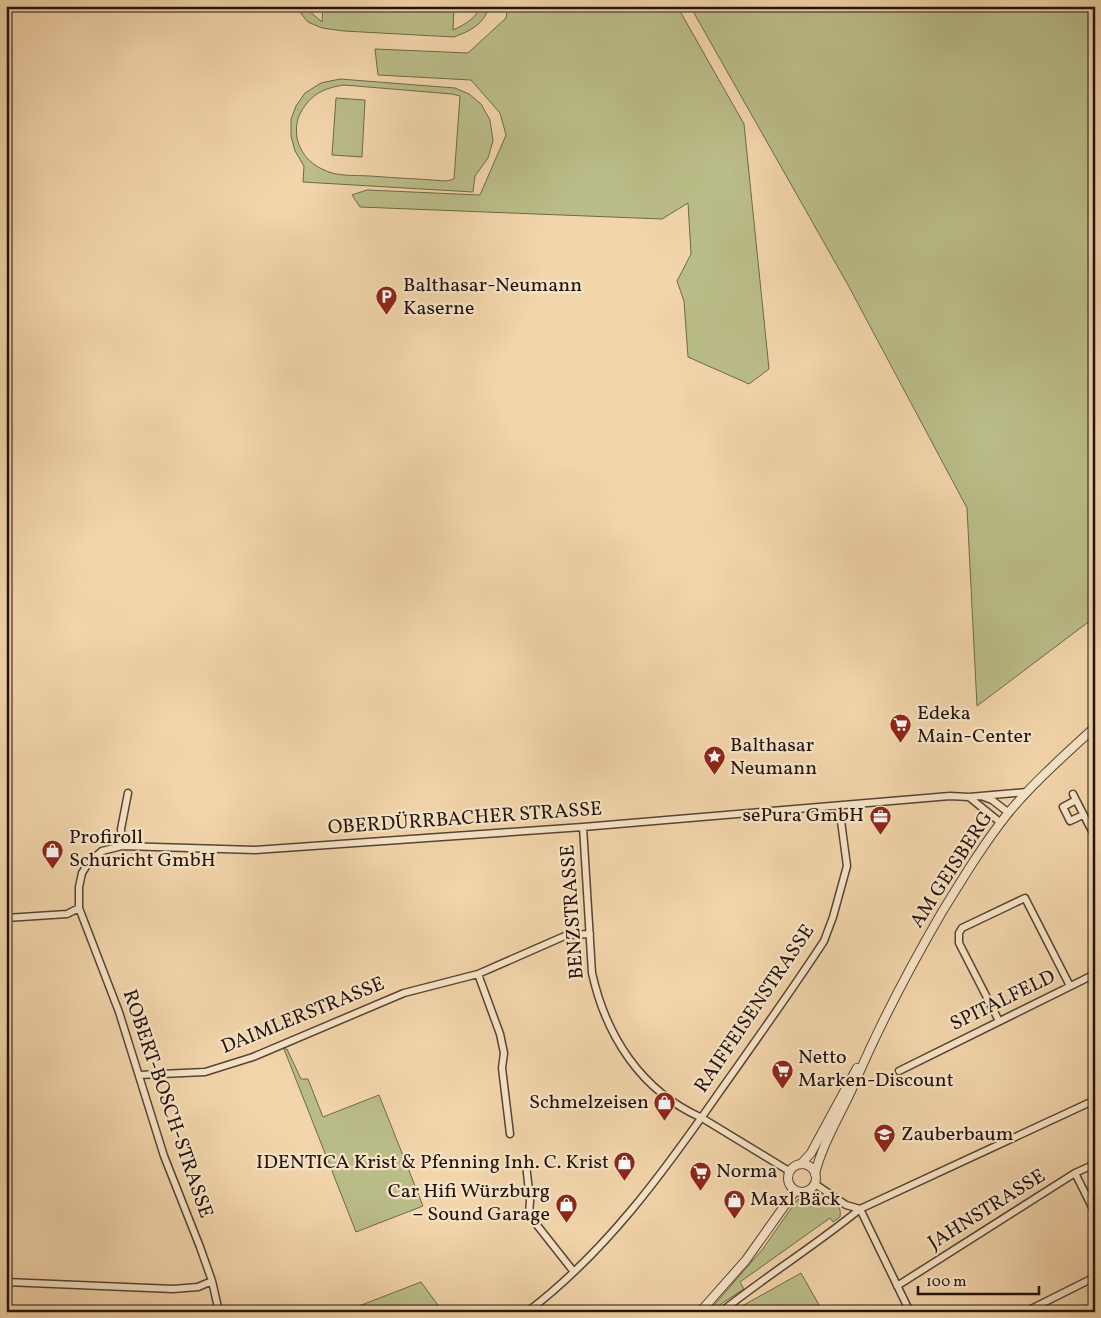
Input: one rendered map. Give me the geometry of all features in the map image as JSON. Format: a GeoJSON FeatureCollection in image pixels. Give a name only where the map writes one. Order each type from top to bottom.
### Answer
{"type":"FeatureCollection","features":[{"type":"Feature","properties":{"kind":"street","name":"AM GEISBERG"},"geometry":{"type":"LineString","coordinates":[[801,1164],[811,1153],[866,1054],[916,957],[963,878],[1001,823],[1027,792],[1095,727]]}},
{"type":"Feature","properties":{"kind":"street","name":"OBERDÜRRBACHER STRASSE"},"geometry":{"type":"LineString","coordinates":[[79,908],[79,887],[82,873],[89,862],[102,851],[122,846],[255,850],[583,828],[950,796],[969,797],[1027,792]]}},
{"type":"Feature","properties":{"kind":"street"},"geometry":{"type":"LineString","coordinates":[[122,846],[121,829],[128,794]]}},
{"type":"Feature","properties":{"kind":"street"},"geometry":{"type":"LineString","coordinates":[[980,796],[992,800],[1009,813]]}},
{"type":"Feature","properties":{"kind":"street"},"geometry":{"type":"LineString","coordinates":[[969,797],[1001,823]]}},
{"type":"Feature","properties":{"kind":"street"},"geometry":{"type":"LineString","coordinates":[[1083,815],[1070,821],[1062,807],[1074,797],[1095,837]]}},
{"type":"Feature","properties":{"kind":"street","name":"RAIFFEISENSTRASSE"},"geometry":{"type":"LineString","coordinates":[[527,1312],[574,1272],[653,1184],[702,1118],[824,941],[833,917],[847,866],[840,806]]}},
{"type":"Feature","properties":{"kind":"street","name":"BENZSTRASSE"},"geometry":{"type":"LineString","coordinates":[[583,828],[592,973],[596,990],[614,1036],[642,1075],[661,1092],[688,1112],[702,1118],[789,1171]]}},
{"type":"Feature","properties":{"kind":"street"},"geometry":{"type":"LineString","coordinates":[[999,1021],[959,943],[959,933],[962,928],[1025,898],[1070,986]]}},
{"type":"Feature","properties":{"kind":"street"},"geometry":{"type":"LineString","coordinates":[[6,918],[67,914],[79,908]]}},
{"type":"Feature","properties":{"kind":"street","name":"ROBERT-BOSCH-STRASSE"},"geometry":{"type":"LineString","coordinates":[[79,908],[119,1012],[164,1156],[212,1282],[219,1312]]}},
{"type":"Feature","properties":{"kind":"street","name":"DAIMLERSTRASSE"},"geometry":{"type":"LineString","coordinates":[[139,1075],[205,1072],[252,1057],[404,993],[478,974],[567,935],[590,934]]}},
{"type":"Feature","properties":{"kind":"street"},"geometry":{"type":"LineString","coordinates":[[478,974],[500,1034],[504,1053],[502,1068],[510,1134]]}},
{"type":"Feature","properties":{"kind":"street","name":"SPITALFELD"},"geometry":{"type":"LineString","coordinates":[[898,1071],[1095,974]]}},
{"type":"Feature","properties":{"kind":"street","name":"AM GEISBERG"},"geometry":{"type":"LineString","coordinates":[[815,1174],[819,1158],[856,1081],[866,1054]]}},
{"type":"Feature","properties":{"kind":"street"},"geometry":{"type":"LineString","coordinates":[[721,1312],[757,1283],[860,1209],[1095,1100]]}},
{"type":"Feature","properties":{"kind":"street"},"geometry":{"type":"LineString","coordinates":[[526,1164],[530,1201],[529,1215],[574,1272]]}},
{"type":"Feature","properties":{"kind":"street"},"geometry":{"type":"LineString","coordinates":[[801,1164],[809,1166],[815,1174],[815,1184],[807,1191],[795,1191],[788,1183],[789,1171],[792,1167],[801,1164]]}},
{"type":"Feature","properties":{"kind":"street","name":"JAHNSTRASSE"},"geometry":{"type":"LineString","coordinates":[[897,1286],[1075,1173],[1095,1164]]}},
{"type":"Feature","properties":{"kind":"street"},"geometry":{"type":"LineString","coordinates":[[1075,1173],[1095,1213]]}},
{"type":"Feature","properties":{"kind":"street"},"geometry":{"type":"LineString","coordinates":[[815,1184],[846,1205],[860,1209],[910,1312]]}},
{"type":"Feature","properties":{"kind":"street"},"geometry":{"type":"LineString","coordinates":[[700,1312],[746,1260],[795,1191]]}},
{"type":"Feature","properties":{"kind":"street"},"geometry":{"type":"LineString","coordinates":[[1025,1312],[1095,1277]]}},
{"type":"Feature","properties":{"kind":"street"},"geometry":{"type":"LineString","coordinates":[[6,1282],[173,1289],[198,1287],[212,1282]]}},
{"type":"Feature","properties":{"kind":"green space"},"geometry":{"type":"Polygon","coordinates":[[[295,6],[303,6],[322,22],[323,6],[454,6],[453,30],[470,21],[481,6],[489,6],[484,18],[476,26],[454,37],[322,28],[308,22],[295,6]]]}},
{"type":"Feature","properties":{"kind":"green space"},"geometry":{"type":"Polygon","coordinates":[[[508,6],[677,6],[744,124],[769,369],[749,384],[688,357],[684,301],[677,281],[691,254],[688,203],[662,219],[360,207],[352,195],[367,190],[480,195],[506,135],[500,113],[471,80],[378,75],[375,49],[468,53],[506,18],[508,6]]]}},
{"type":"Feature","properties":{"kind":"green space"},"geometry":{"type":"Polygon","coordinates":[[[690,6],[1095,6],[1095,617],[977,706],[967,508],[848,285],[690,6]]]}},
{"type":"Feature","properties":{"kind":"green space"},"geometry":{"type":"Polygon","coordinates":[[[340,79],[455,88],[469,94],[481,104],[490,120],[493,141],[488,158],[475,176],[473,192],[303,182],[304,166],[295,151],[291,136],[291,119],[296,106],[305,93],[321,83],[340,79]],[[344,85],[330,88],[314,96],[301,112],[297,125],[298,143],[309,160],[327,172],[345,175],[446,181],[454,179],[460,96],[344,85]]]}},
{"type":"Feature","properties":{"kind":"green space"},"geometry":{"type":"Polygon","coordinates":[[[336,98],[365,100],[362,157],[332,155],[336,98]]]}},
{"type":"Feature","properties":{"kind":"green space"},"geometry":{"type":"Polygon","coordinates":[[[284,1049],[287,1049],[301,1079],[308,1079],[323,1117],[379,1095],[423,1206],[356,1232],[284,1049]]]}},
{"type":"Feature","properties":{"kind":"green space"},"geometry":{"type":"Polygon","coordinates":[[[813,1195],[836,1203],[839,1207],[840,1217],[833,1222],[830,1218],[740,1282],[744,1289],[721,1304],[714,1312],[708,1312],[762,1250],[797,1200],[813,1195]]]}},
{"type":"Feature","properties":{"kind":"green space"},"geometry":{"type":"Polygon","coordinates":[[[801,1273],[823,1312],[735,1312],[735,1310],[801,1273]]]}},
{"type":"Feature","properties":{"kind":"green space"},"geometry":{"type":"Polygon","coordinates":[[[421,1282],[443,1312],[346,1311],[421,1282]]]}},
{"type":"Feature","properties":{"kind":"place","name":"Balthasar-Neumann Kaserne"},"geometry":{"type":"Point","coordinates":[387,316]}},
{"type":"Feature","properties":{"kind":"place","name":"Edeka Main-Center"},"geometry":{"type":"Point","coordinates":[901,744]}},
{"type":"Feature","properties":{"kind":"place","name":"Balthasar Neumann"},"geometry":{"type":"Point","coordinates":[714,776]}},
{"type":"Feature","properties":{"kind":"place","name":"sePura GmbH"},"geometry":{"type":"Point","coordinates":[880,835]}},
{"type":"Feature","properties":{"kind":"place","name":"Profiroll Schuricht GmbH"},"geometry":{"type":"Point","coordinates":[53,869]}},
{"type":"Feature","properties":{"kind":"place","name":"Netto Marken-Discount"},"geometry":{"type":"Point","coordinates":[782,1089]}},
{"type":"Feature","properties":{"kind":"place","name":"Schmelzeisen"},"geometry":{"type":"Point","coordinates":[665,1122]}},
{"type":"Feature","properties":{"kind":"place","name":"Zauberbaum"},"geometry":{"type":"Point","coordinates":[885,1154]}},
{"type":"Feature","properties":{"kind":"place","name":"IDENTICA Krist & Pfenning Inh. C. Krist"},"geometry":{"type":"Point","coordinates":[625,1182]}},
{"type":"Feature","properties":{"kind":"place","name":"Norma"},"geometry":{"type":"Point","coordinates":[700,1191]}},
{"type":"Feature","properties":{"kind":"place","name":"Maxl Bäck"},"geometry":{"type":"Point","coordinates":[734,1219]}},
{"type":"Feature","properties":{"kind":"place","name":"Car Hifi Würzburg – Sound Garage"},"geometry":{"type":"Point","coordinates":[566,1223]}}]}
